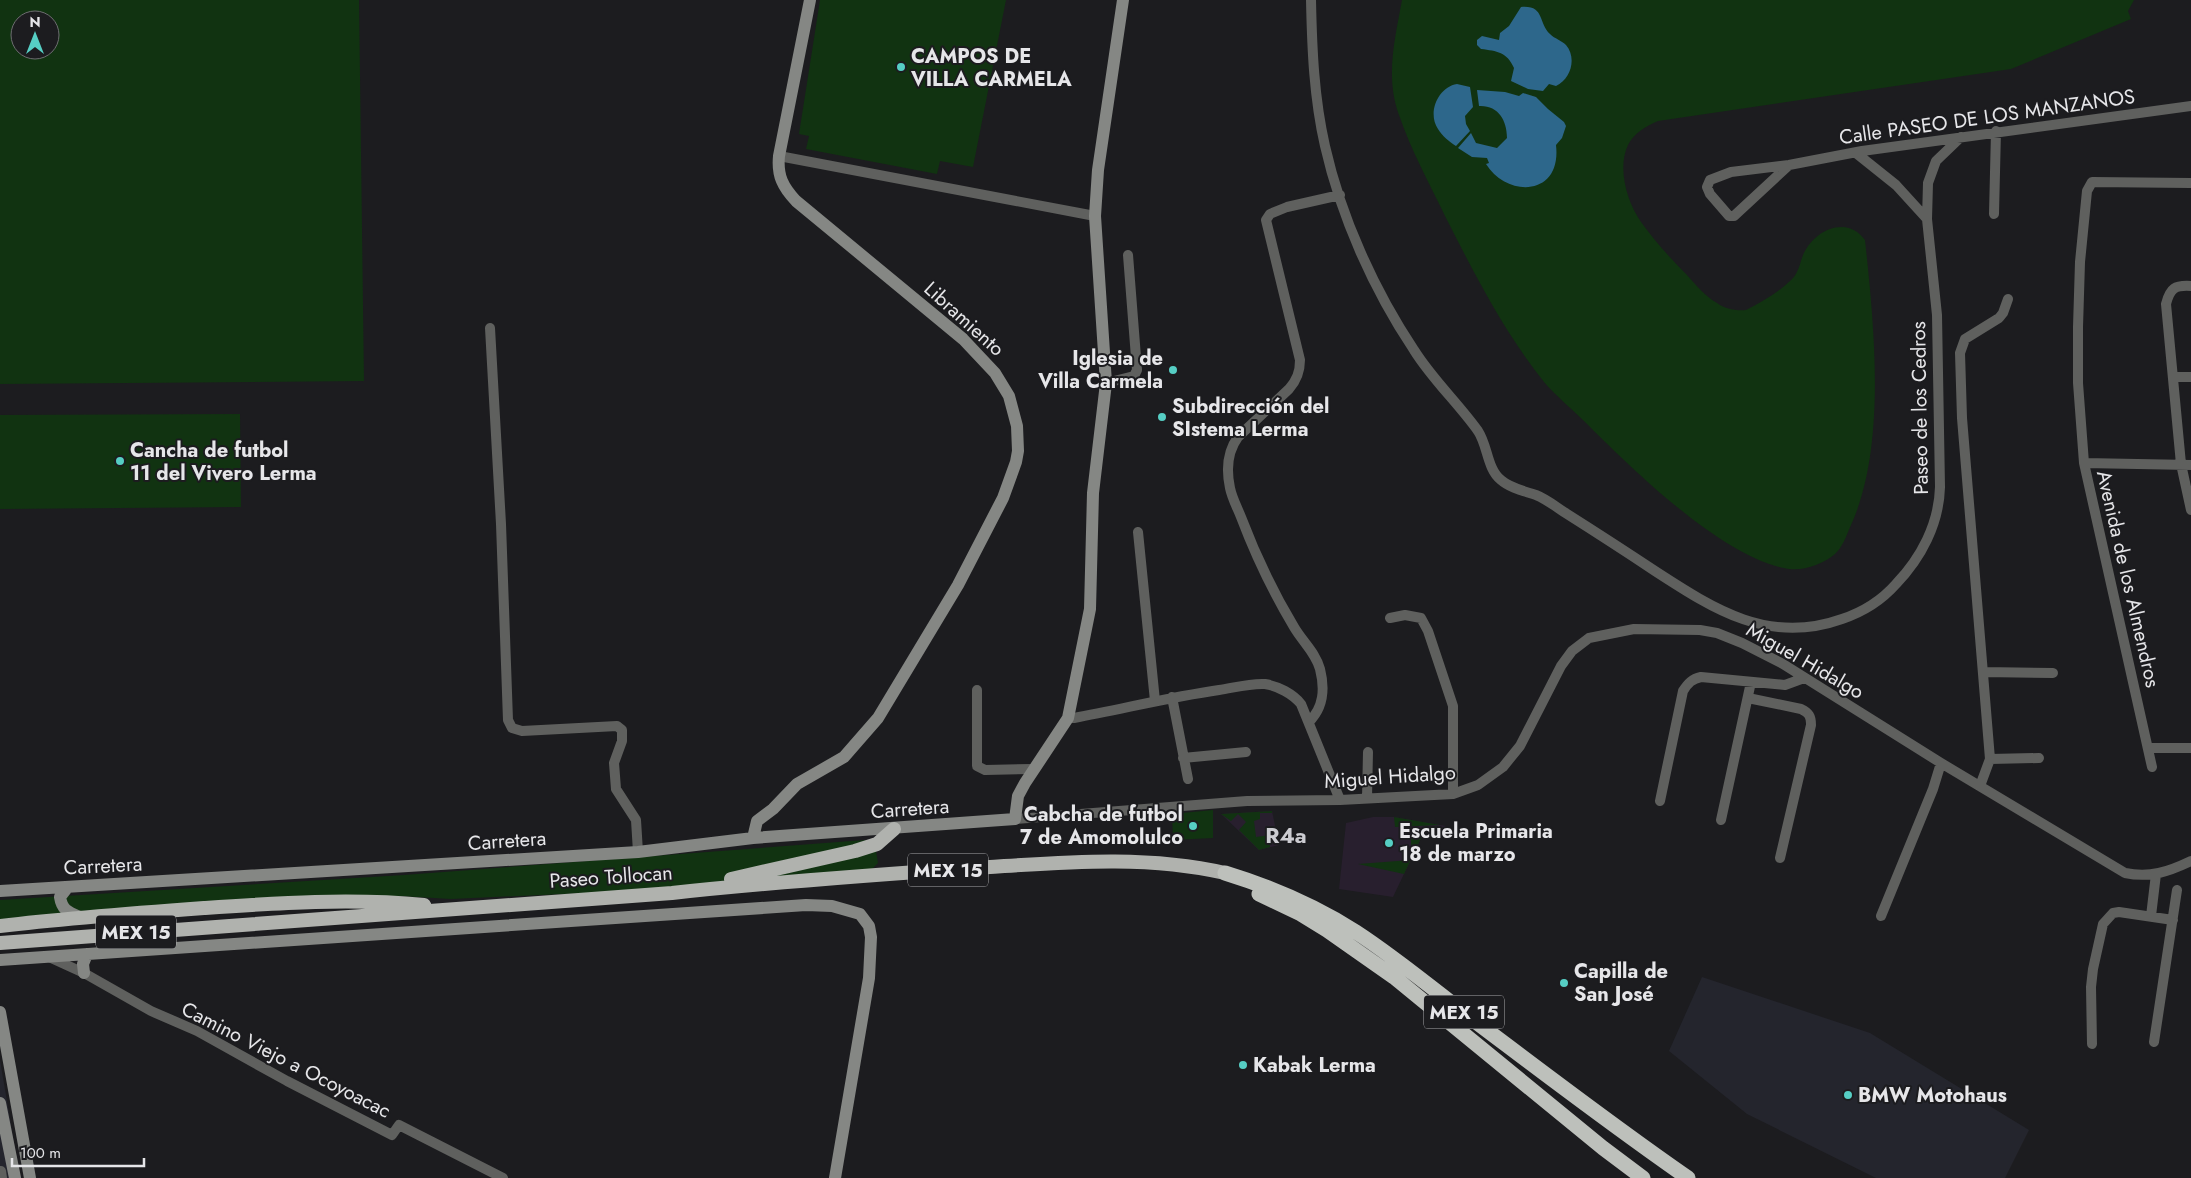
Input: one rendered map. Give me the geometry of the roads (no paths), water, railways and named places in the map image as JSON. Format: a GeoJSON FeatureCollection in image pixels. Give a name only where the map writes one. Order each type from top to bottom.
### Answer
{"type":"FeatureCollection","features":[{"type":"Feature","properties":{"kind":"highway"},"geometry":{"type":"LineString","coordinates":[[672,893],[855,851],[877,844],[894,829]]}},
{"type":"Feature","properties":{"kind":"highway","name":"Paseo Tollocan"},"geometry":{"type":"LineString","coordinates":[[0,943],[672,893],[776,882],[1038,864],[1124,860],[1191,866],[1225,873]]}},
{"type":"Feature","properties":{"kind":"highway"},"geometry":{"type":"LineString","coordinates":[[1225,873],[1254,892],[1320,926],[1365,956],[1459,1028],[1596,1142],[1643,1178]]}},
{"type":"Feature","properties":{"kind":"highway","name":"MEX 15"},"geometry":{"type":"LineString","coordinates":[[1225,873],[1256,882],[1290,896],[1356,932],[1636,1142],[1688,1178]]}},
{"type":"Feature","properties":{"kind":"highway"},"geometry":{"type":"LineString","coordinates":[[0,926],[80,917],[300,902],[379,901],[460,908]]}},
{"type":"Feature","properties":{"kind":"main road","name":"Libramiento"},"geometry":{"type":"LineString","coordinates":[[754,838],[756,821],[773,809],[797,784],[844,757],[878,718],[958,585],[1003,498],[1018,451],[1017,426],[1009,396],[995,373],[962,339],[796,202],[786,190],[779,176],[779,156],[810,0]]}},
{"type":"Feature","properties":{"kind":"main road"},"geometry":{"type":"LineString","coordinates":[[1015,819],[1018,796],[1032,769],[1068,718],[1090,609],[1093,493],[1106,383],[1095,216],[1098,170],[1123,0]]}},
{"type":"Feature","properties":{"kind":"main road","name":"Carretera"},"geometry":{"type":"LineString","coordinates":[[0,891],[638,852],[754,838],[1015,819]]}},
{"type":"Feature","properties":{"kind":"main road"},"geometry":{"type":"LineString","coordinates":[[67,888],[60,897],[61,905],[66,911],[80,917]]}},
{"type":"Feature","properties":{"kind":"main road"},"geometry":{"type":"LineString","coordinates":[[0,960],[806,905],[832,906],[851,910],[860,914],[869,926],[871,938],[869,978],[835,1178]]}},
{"type":"Feature","properties":{"kind":"main road"},"geometry":{"type":"LineString","coordinates":[[84,973],[87,954]]}},
{"type":"Feature","properties":{"kind":"main road"},"geometry":{"type":"LineString","coordinates":[[0,1012],[30,1178]]}},
{"type":"Feature","properties":{"kind":"main road"},"geometry":{"type":"LineString","coordinates":[[0,1104],[15,1178]]}},
{"type":"Feature","properties":{"kind":"street","name":"Paseo de los Cedros"},"geometry":{"type":"LineString","coordinates":[[1310,0],[1312,54],[1320,116],[1330,168],[1356,242],[1384,302],[1415,353],[1477,430],[1484,441],[1498,477],[1511,486],[1548,501],[1702,602],[1752,623],[1787,629],[1804,629],[1848,617],[1877,602],[1903,577],[1921,552],[1934,522],[1940,487],[1937,315],[1927,218],[1928,183],[1932,168],[1940,155],[1961,137]]}},
{"type":"Feature","properties":{"kind":"street","name":"Calle PASEO DE LOS MANZANOS"},"geometry":{"type":"LineString","coordinates":[[1789,165],[1734,216],[1729,216],[1721,208],[1707,187],[1710,180],[1731,172],[1789,165],[1996,131],[2191,106]]}},
{"type":"Feature","properties":{"kind":"street"},"geometry":{"type":"LineString","coordinates":[[1994,214],[1996,131]]}},
{"type":"Feature","properties":{"kind":"street"},"geometry":{"type":"LineString","coordinates":[[1856,153],[1896,185],[1927,218]]}},
{"type":"Feature","properties":{"kind":"street"},"geometry":{"type":"LineString","coordinates":[[779,156],[1095,216]]}},
{"type":"Feature","properties":{"kind":"street"},"geometry":{"type":"LineString","coordinates":[[2084,464],[2078,383],[2079,280],[2086,191],[2089,184],[2095,180],[2191,183]]}},
{"type":"Feature","properties":{"kind":"street"},"geometry":{"type":"LineString","coordinates":[[1309,722],[1317,714],[1322,701],[1323,688],[1320,668],[1314,654],[1286,612],[1247,533],[1230,489],[1228,463],[1232,446],[1238,437],[1290,389],[1300,372],[1300,360],[1266,220],[1270,214],[1287,207],[1340,195]]}},
{"type":"Feature","properties":{"kind":"street"},"geometry":{"type":"LineString","coordinates":[[1106,383],[1134,376],[1137,370],[1128,255]]}},
{"type":"Feature","properties":{"kind":"street"},"geometry":{"type":"LineString","coordinates":[[2191,286],[2178,286],[2175,288],[2168,296],[2166,304],[2173,377],[2191,510]]}},
{"type":"Feature","properties":{"kind":"street"},"geometry":{"type":"LineString","coordinates":[[1980,786],[1990,759],[1962,418],[1960,353],[1965,339],[1999,318],[2008,299]]}},
{"type":"Feature","properties":{"kind":"street"},"geometry":{"type":"LineString","coordinates":[[490,328],[501,524],[508,720],[512,728],[522,731],[617,726],[622,730],[622,741],[614,763],[616,789],[636,820],[638,852]]}},
{"type":"Feature","properties":{"kind":"street"},"geometry":{"type":"LineString","coordinates":[[2173,377],[2191,377]]}},
{"type":"Feature","properties":{"kind":"street","name":"Avenida de los Almendros"},"geometry":{"type":"LineString","coordinates":[[2152,767],[2084,464],[2186,465]]}},
{"type":"Feature","properties":{"kind":"street"},"geometry":{"type":"LineString","coordinates":[[1138,532],[1155,701]]}},
{"type":"Feature","properties":{"kind":"street"},"geometry":{"type":"LineString","coordinates":[[1390,618],[1404,615],[1420,618],[1428,631],[1453,706],[1454,794]]}},
{"type":"Feature","properties":{"kind":"street","name":"Miguel Hidalgo"},"geometry":{"type":"LineString","coordinates":[[1015,819],[1247,801],[1340,800],[1454,794],[1478,785],[1503,766],[1520,746],[1561,666],[1572,651],[1589,638],[1634,629],[1700,630],[1717,633],[1742,643],[1804,678],[1941,764],[2119,870],[2137,876],[2156,874],[2191,861]]}},
{"type":"Feature","properties":{"kind":"street"},"geometry":{"type":"LineString","coordinates":[[1983,672],[2053,673]]}},
{"type":"Feature","properties":{"kind":"street"},"geometry":{"type":"LineString","coordinates":[[1660,801],[1683,691],[1688,683],[1701,677],[1786,685],[1804,678]]}},
{"type":"Feature","properties":{"kind":"street"},"geometry":{"type":"LineString","coordinates":[[1721,820],[1751,682]]}},
{"type":"Feature","properties":{"kind":"street"},"geometry":{"type":"LineString","coordinates":[[1068,718],[1172,697],[1264,684],[1295,696],[1301,704],[1340,800]]}},
{"type":"Feature","properties":{"kind":"street"},"geometry":{"type":"LineString","coordinates":[[977,690],[977,766],[985,770],[1032,769]]}},
{"type":"Feature","properties":{"kind":"street"},"geometry":{"type":"LineString","coordinates":[[1172,697],[1188,780]]}},
{"type":"Feature","properties":{"kind":"street"},"geometry":{"type":"LineString","coordinates":[[1748,698],[1800,709],[1808,712],[1811,718],[1780,858]]}},
{"type":"Feature","properties":{"kind":"street"},"geometry":{"type":"LineString","coordinates":[[2148,748],[2191,748]]}},
{"type":"Feature","properties":{"kind":"street"},"geometry":{"type":"LineString","coordinates":[[1183,758],[1246,752]]}},
{"type":"Feature","properties":{"kind":"street"},"geometry":{"type":"LineString","coordinates":[[1367,798],[1368,752]]}},
{"type":"Feature","properties":{"kind":"street"},"geometry":{"type":"LineString","coordinates":[[1990,759],[2039,758]]}},
{"type":"Feature","properties":{"kind":"street"},"geometry":{"type":"LineString","coordinates":[[1881,916],[1933,790],[1941,764]]}},
{"type":"Feature","properties":{"kind":"street"},"geometry":{"type":"LineString","coordinates":[[2151,916],[2156,874]]}},
{"type":"Feature","properties":{"kind":"street"},"geometry":{"type":"LineString","coordinates":[[2154,1042],[2177,890]]}},
{"type":"Feature","properties":{"kind":"street"},"geometry":{"type":"LineString","coordinates":[[2092,1044],[2091,987],[2103,924],[2113,913],[2119,912],[2172,920]]}},
{"type":"Feature","properties":{"kind":"street","name":"Camino Viejo a Ocoyoacac"},"geometry":{"type":"LineString","coordinates":[[48,957],[84,973],[151,1011],[197,1031],[287,1081],[392,1135],[399,1125],[503,1178]]}},
{"type":"Feature","properties":{"kind":"water"},"geometry":{"type":"Polygon","coordinates":[[[1521,7],[1529,7],[1538,12],[1546,30],[1566,45],[1571,56],[1571,68],[1561,83],[1556,86],[1549,84],[1543,91],[1528,89],[1511,81],[1514,68],[1505,55],[1481,49],[1477,45],[1477,40],[1482,36],[1499,40],[1500,33],[1509,26],[1521,7]]]}},
{"type":"Feature","properties":{"kind":"water"},"geometry":{"type":"Polygon","coordinates":[[[1457,84],[1470,87],[1473,107],[1465,116],[1466,124],[1470,131],[1456,146],[1440,132],[1435,123],[1434,109],[1444,90],[1457,84]]]}},
{"type":"Feature","properties":{"kind":"water"},"geometry":{"type":"Polygon","coordinates":[[[1477,90],[1505,92],[1519,96],[1523,93],[1536,97],[1564,122],[1566,126],[1562,138],[1556,145],[1556,162],[1551,175],[1542,183],[1531,187],[1519,187],[1507,183],[1495,175],[1486,164],[1489,163],[1487,158],[1472,157],[1458,148],[1471,133],[1476,143],[1497,148],[1507,138],[1507,131],[1500,115],[1491,108],[1479,106],[1477,90]]]}},
{"type":"Feature","properties":{"kind":"place","name":"CAMPOS DE VILLA CARMELA"},"geometry":{"type":"Point","coordinates":[901,67]}},
{"type":"Feature","properties":{"kind":"place","name":"Iglesia de Villa Carmela"},"geometry":{"type":"Point","coordinates":[1173,370]}},
{"type":"Feature","properties":{"kind":"place","name":"Subdirección del SIstema Lerma"},"geometry":{"type":"Point","coordinates":[1162,417]}},
{"type":"Feature","properties":{"kind":"place","name":"Cancha de futbol 11 del Vivero Lerma"},"geometry":{"type":"Point","coordinates":[120,461]}},
{"type":"Feature","properties":{"kind":"place","name":"Cabcha de futbol 7 de Amomolulco"},"geometry":{"type":"Point","coordinates":[1193,826]}},
{"type":"Feature","properties":{"kind":"place","name":"Escuela Primaria 18 de marzo"},"geometry":{"type":"Point","coordinates":[1389,843]}},
{"type":"Feature","properties":{"kind":"place","name":"Capilla de San José"},"geometry":{"type":"Point","coordinates":[1564,983]}},
{"type":"Feature","properties":{"kind":"place","name":"Kabak Lerma"},"geometry":{"type":"Point","coordinates":[1243,1065]}},
{"type":"Feature","properties":{"kind":"place","name":"BMW Motohaus"},"geometry":{"type":"Point","coordinates":[1848,1095]}},
{"type":"Feature","properties":{"kind":"district","name":"R4a"},"geometry":{"type":"Point","coordinates":[1286,835]}}]}
